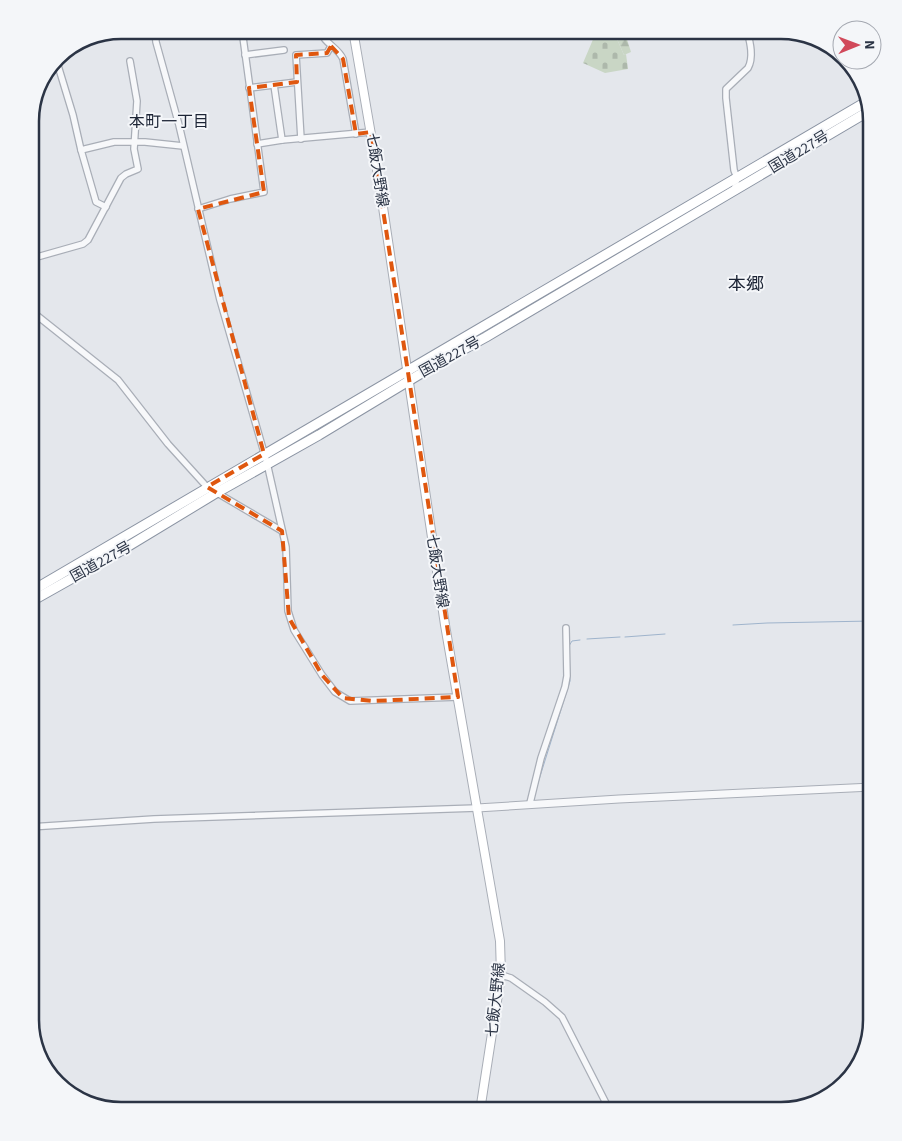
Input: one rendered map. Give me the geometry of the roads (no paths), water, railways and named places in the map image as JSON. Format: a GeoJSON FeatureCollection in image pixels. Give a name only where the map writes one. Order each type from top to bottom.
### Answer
{"type":"FeatureCollection","features":[{"type":"Feature","properties":{"kind":"highway","name":"国道227号"},"geometry":{"type":"LineString","coordinates":[[39,597],[117,553],[216,493],[266,459],[406,372],[862,105]]}},
{"type":"Feature","properties":{"kind":"highway","name":"国道227号"},"geometry":{"type":"LineString","coordinates":[[39,587],[208,486],[319,434],[863,115]]}},
{"type":"Feature","properties":{"kind":"main road","name":"七飯大野線"},"geometry":{"type":"LineString","coordinates":[[355,39],[371,132],[442,607],[500,941],[501,975],[481,1102]]}},
{"type":"Feature","properties":{"kind":"street"},"geometry":{"type":"LineString","coordinates":[[157,39],[229,334],[266,459],[286,547],[289,618],[318,668],[335,692],[350,701],[458,697]]}},
{"type":"Feature","properties":{"kind":"street"},"geometry":{"type":"LineString","coordinates":[[198,210],[230,199],[264,192],[243,39]]}},
{"type":"Feature","properties":{"kind":"street"},"geometry":{"type":"LineString","coordinates":[[324,39],[337,49],[343,59],[356,134]]}},
{"type":"Feature","properties":{"kind":"street"},"geometry":{"type":"LineString","coordinates":[[734,191],[736,178],[726,98],[728,86],[750,64],[749,39]]}},
{"type":"Feature","properties":{"kind":"street"},"geometry":{"type":"LineString","coordinates":[[301,139],[296,55],[327,53],[331,46]]}},
{"type":"Feature","properties":{"kind":"street"},"geometry":{"type":"LineString","coordinates":[[245,55],[284,50]]}},
{"type":"Feature","properties":{"kind":"street"},"geometry":{"type":"LineString","coordinates":[[39,256],[83,244],[88,240],[121,178],[138,169],[134,148],[136,142],[137,101],[130,61]]}},
{"type":"Feature","properties":{"kind":"street"},"geometry":{"type":"LineString","coordinates":[[59,68],[96,202],[106,207]]}},
{"type":"Feature","properties":{"kind":"street"},"geometry":{"type":"LineString","coordinates":[[249,88],[297,82]]}},
{"type":"Feature","properties":{"kind":"street"},"geometry":{"type":"LineString","coordinates":[[274,85],[282,140]]}},
{"type":"Feature","properties":{"kind":"street"},"geometry":{"type":"LineString","coordinates":[[257,144],[371,132]]}},
{"type":"Feature","properties":{"kind":"street"},"geometry":{"type":"LineString","coordinates":[[81,150],[114,142],[183,146]]}},
{"type":"Feature","properties":{"kind":"street"},"geometry":{"type":"LineString","coordinates":[[39,317],[118,380],[168,444],[208,486],[216,493],[282,531]]}},
{"type":"Feature","properties":{"kind":"street"},"geometry":{"type":"LineString","coordinates":[[530,804],[541,758],[565,687],[566,628]]}},
{"type":"Feature","properties":{"kind":"street"},"geometry":{"type":"LineString","coordinates":[[39,826],[154,820],[477,808],[863,787]]}},
{"type":"Feature","properties":{"kind":"street"},"geometry":{"type":"LineString","coordinates":[[501,975],[511,978],[545,1002],[562,1017],[605,1102]]}},
{"type":"Feature","properties":{"kind":"waterway"},"geometry":{"type":"LineString","coordinates":[[733,625],[863,621]]}},
{"type":"Feature","properties":{"kind":"waterway"},"geometry":{"type":"LineString","coordinates":[[625,637],[665,634]]}},
{"type":"Feature","properties":{"kind":"waterway"},"geometry":{"type":"LineString","coordinates":[[587,639],[620,637]]}},
{"type":"Feature","properties":{"kind":"waterway"},"geometry":{"type":"LineString","coordinates":[[537,786],[570,681],[569,646],[572,641],[580,640]]}},
{"type":"Feature","properties":{"kind":"district","name":"本町一丁目"},"geometry":{"type":"Point","coordinates":[169,122]}},
{"type":"Feature","properties":{"kind":"district","name":"本郷"},"geometry":{"type":"Point","coordinates":[746,284]}}]}
